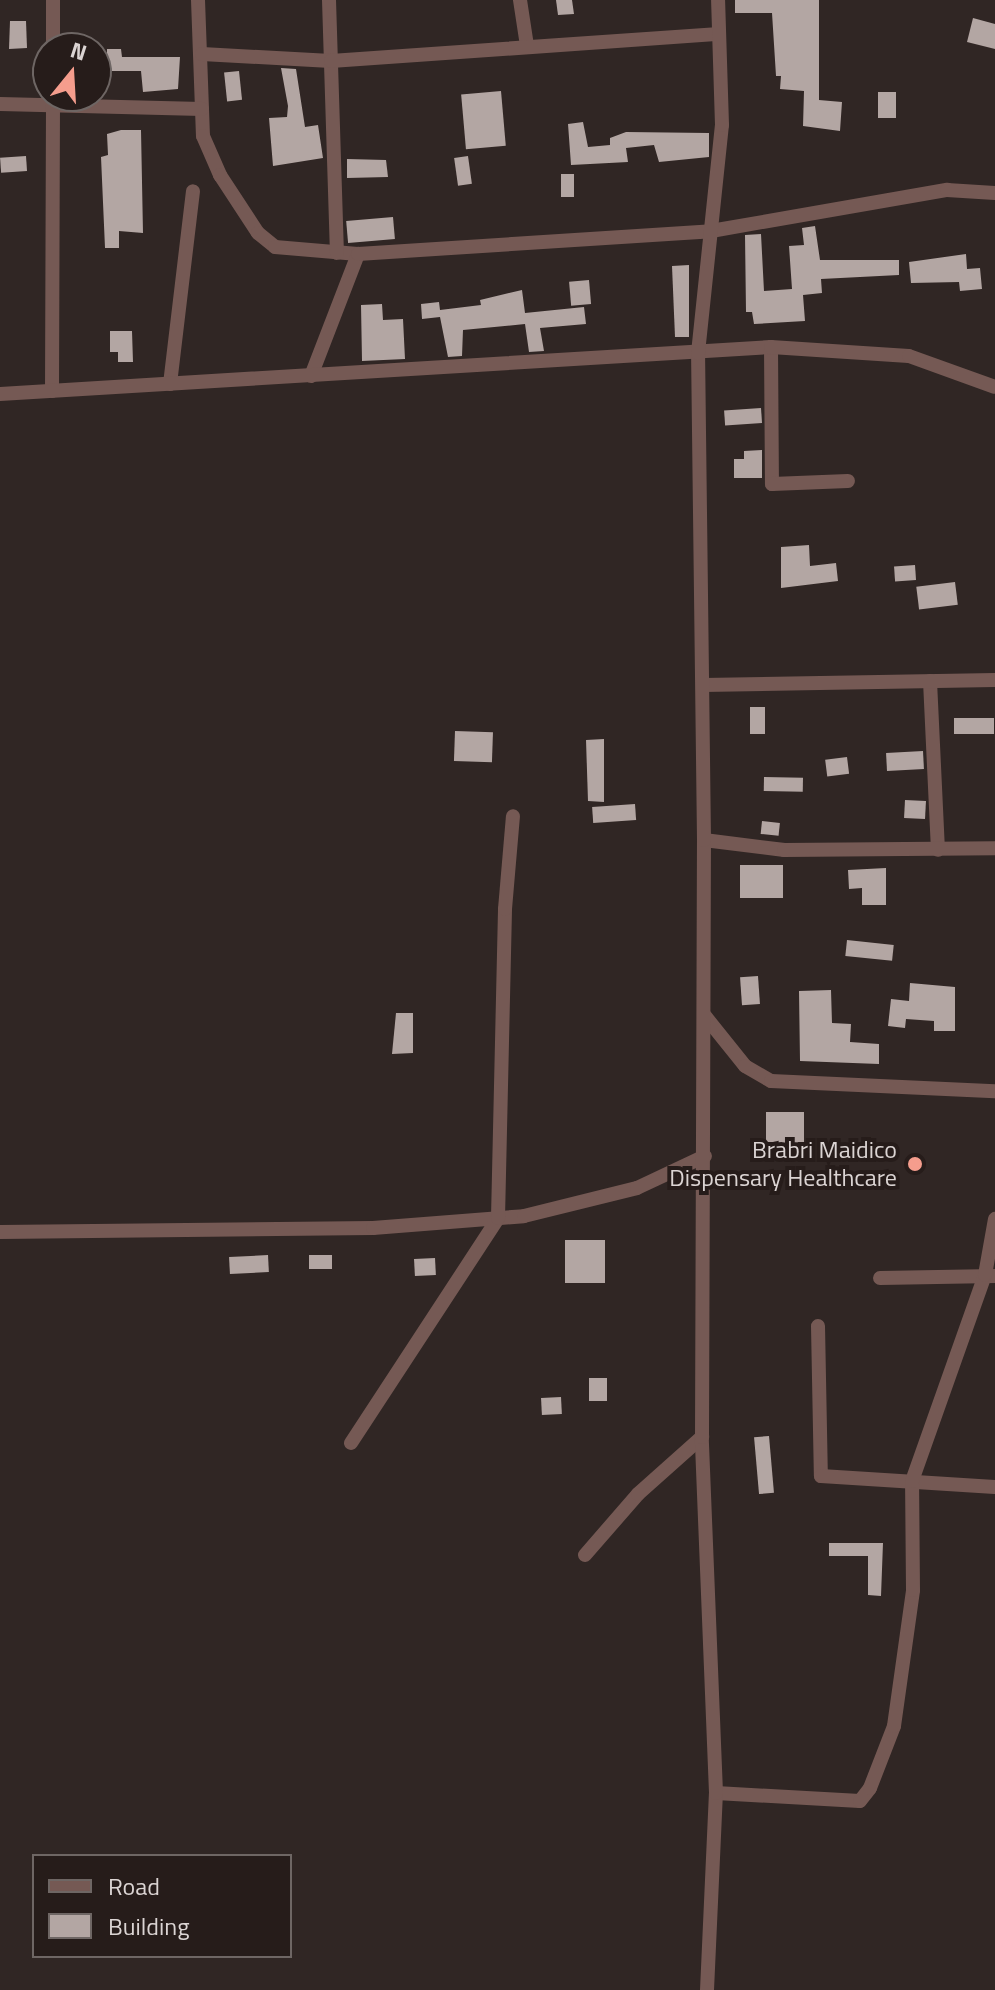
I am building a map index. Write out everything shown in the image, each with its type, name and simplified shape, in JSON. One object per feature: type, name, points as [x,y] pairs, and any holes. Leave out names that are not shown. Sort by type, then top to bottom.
[{"type":"street","points":[[53,0],[53,32]]},
{"type":"street","points":[[198,0],[202,109],[209,157],[258,233],[275,247],[358,254],[711,231],[947,190],[995,193]]},
{"type":"street","points":[[329,0],[337,253]]},
{"type":"street","points":[[520,0],[527,46]]},
{"type":"street","points":[[707,1990],[716,1793],[702,1437],[705,1016],[698,353],[722,125],[718,0]]},
{"type":"street","points":[[202,54],[331,61],[719,34]]},
{"type":"street","points":[[0,104],[32,102]]},
{"type":"street","points":[[112,104],[202,109]]},
{"type":"street","points":[[52,391],[53,112]]},
{"type":"street","points":[[170,384],[193,191]]},
{"type":"street","points":[[311,376],[358,254]]},
{"type":"street","points":[[0,394],[771,347],[909,356],[995,387]]},
{"type":"street","points":[[771,347],[772,484],[848,481]]},
{"type":"street","points":[[703,685],[995,680]]},
{"type":"street","points":[[930,681],[938,850]]},
{"type":"street","points":[[351,1443],[498,1218],[505,909],[513,816]]},
{"type":"street","points":[[704,840],[784,850],[995,848]]},
{"type":"street","points":[[705,1016],[745,1066],[771,1081],[995,1091]]},
{"type":"street","points":[[0,1232],[359,1229],[498,1218],[637,1188],[705,1156]]},
{"type":"street","points":[[716,1793],[860,1801],[870,1788],[894,1726],[913,1590],[912,1481],[990,1276],[995,1219]]},
{"type":"street","points":[[880,1278],[990,1276]]},
{"type":"street","points":[[818,1326],[821,1476],[995,1487]]},
{"type":"street","points":[[585,1555],[638,1494],[702,1437]]},
{"type":"building","points":[[556,0],[572,0],[574,14],[558,15]]},
{"type":"building","points":[[735,0],[819,0],[819,100],[842,102],[840,131],[803,126],[804,91],[780,89],[781,76],[776,76],[772,13],[735,13]]},
{"type":"building","points":[[973,18],[995,24],[995,49],[967,42]]},
{"type":"building","points":[[10,21],[26,21],[27,48],[9,49]]},
{"type":"building","points":[[112,49],[121,49],[122,57],[180,57],[178,89],[143,92],[141,71],[112,71]]},
{"type":"building","points":[[281,68],[296,69],[305,127],[318,125],[323,158],[273,166],[269,118],[287,117],[288,106]]},
{"type":"building","points":[[239,71],[242,100],[227,101],[224,73]]},
{"type":"building","points":[[501,91],[506,146],[466,149],[461,94]]},
{"type":"building","points":[[878,92],[896,92],[896,118],[878,118]]},
{"type":"building","points":[[583,122],[588,147],[610,145],[610,138],[626,132],[709,133],[709,157],[659,162],[654,145],[626,148],[628,162],[571,165],[568,124]]},
{"type":"building","points":[[141,130],[143,233],[119,231],[119,248],[105,248],[101,157],[108,155],[107,134]]},
{"type":"building","points":[[26,156],[27,171],[1,173],[0,158]]},
{"type":"building","points":[[468,156],[472,184],[458,186],[454,158]]},
{"type":"building","points":[[347,159],[386,160],[388,177],[347,178]]},
{"type":"building","points":[[561,174],[574,174],[574,197],[561,197]]},
{"type":"building","points":[[393,217],[395,239],[348,243],[346,221]]},
{"type":"building","points":[[815,226],[820,260],[899,260],[899,275],[821,279],[822,293],[803,295],[805,321],[754,324],[752,312],[746,312],[745,235],[761,234],[764,291],[792,289],[789,246],[804,245],[802,228]]},
{"type":"building","points":[[966,254],[967,269],[980,268],[982,289],[960,291],[959,282],[911,283],[909,262]]},
{"type":"building","points":[[689,265],[689,337],[675,337],[672,266]]},
{"type":"building","points":[[589,280],[591,304],[571,306],[569,282]]},
{"type":"building","points":[[522,290],[525,313],[584,307],[586,324],[540,328],[544,351],[529,352],[525,324],[463,330],[462,356],[448,357],[440,317],[422,319],[421,304],[439,302],[440,310],[481,305],[480,300]]},
{"type":"building","points":[[382,304],[383,320],[403,319],[405,359],[362,361],[361,305]]},
{"type":"building","points":[[110,331],[132,331],[133,362],[118,362],[118,352],[110,352]]},
{"type":"building","points":[[761,408],[762,423],[725,426],[724,411]]},
{"type":"building","points":[[762,450],[762,478],[734,478],[734,459],[744,459],[744,451]]},
{"type":"building","points":[[809,545],[810,566],[836,563],[838,581],[781,588],[781,547]]},
{"type":"building","points":[[915,565],[916,580],[895,581],[894,566]]},
{"type":"building","points":[[955,582],[958,605],[919,610],[916,587]]},
{"type":"building","points":[[750,707],[765,707],[765,734],[750,734]]},
{"type":"building","points":[[954,718],[994,718],[994,734],[954,734]]},
{"type":"building","points":[[455,731],[493,732],[492,762],[454,761]]},
{"type":"building","points":[[604,739],[604,802],[588,801],[586,740]]},
{"type":"building","points":[[923,751],[924,769],[887,771],[886,753]]},
{"type":"building","points":[[847,757],[849,774],[827,777],[825,760]]},
{"type":"building","points":[[764,777],[803,778],[803,792],[764,791]]},
{"type":"building","points":[[905,800],[926,801],[925,819],[904,818]]},
{"type":"building","points":[[635,804],[636,820],[593,823],[592,807]]},
{"type":"building","points":[[762,821],[780,823],[779,836],[761,834]]},
{"type":"building","points":[[740,865],[783,865],[783,898],[740,898]]},
{"type":"building","points":[[886,868],[886,905],[862,905],[862,888],[849,889],[848,870]]},
{"type":"building","points":[[847,940],[894,945],[892,961],[845,956]]},
{"type":"building","points":[[758,976],[760,1004],[742,1005],[740,977]]},
{"type":"building","points":[[910,983],[955,987],[955,1031],[934,1031],[934,1021],[906,1019],[905,1028],[888,1026],[891,999],[909,1001]]},
{"type":"building","points":[[831,990],[832,1023],[851,1024],[850,1042],[879,1044],[879,1064],[800,1061],[799,991]]},
{"type":"building","points":[[396,1013],[413,1013],[413,1053],[392,1054]]},
{"type":"building","points":[[766,1112],[804,1112],[804,1153],[766,1153]]},
{"type":"building","points":[[565,1240],[605,1240],[605,1283],[565,1283]]},
{"type":"building","points":[[268,1255],[269,1272],[230,1274],[229,1257]]},
{"type":"building","points":[[309,1255],[332,1255],[332,1269],[309,1269]]},
{"type":"building","points":[[435,1258],[436,1275],[415,1276],[414,1259]]},
{"type":"building","points":[[589,1378],[607,1378],[607,1401],[589,1401]]},
{"type":"building","points":[[561,1397],[562,1414],[542,1415],[541,1398]]},
{"type":"building","points":[[769,1436],[774,1493],[759,1494],[754,1437]]},
{"type":"building","points":[[829,1543],[883,1543],[881,1596],[868,1595],[868,1556],[829,1556]]},
{"type":"place","name":"Brabri Maidico Dispensary Healthcare","points":[[915,1164]]}]
